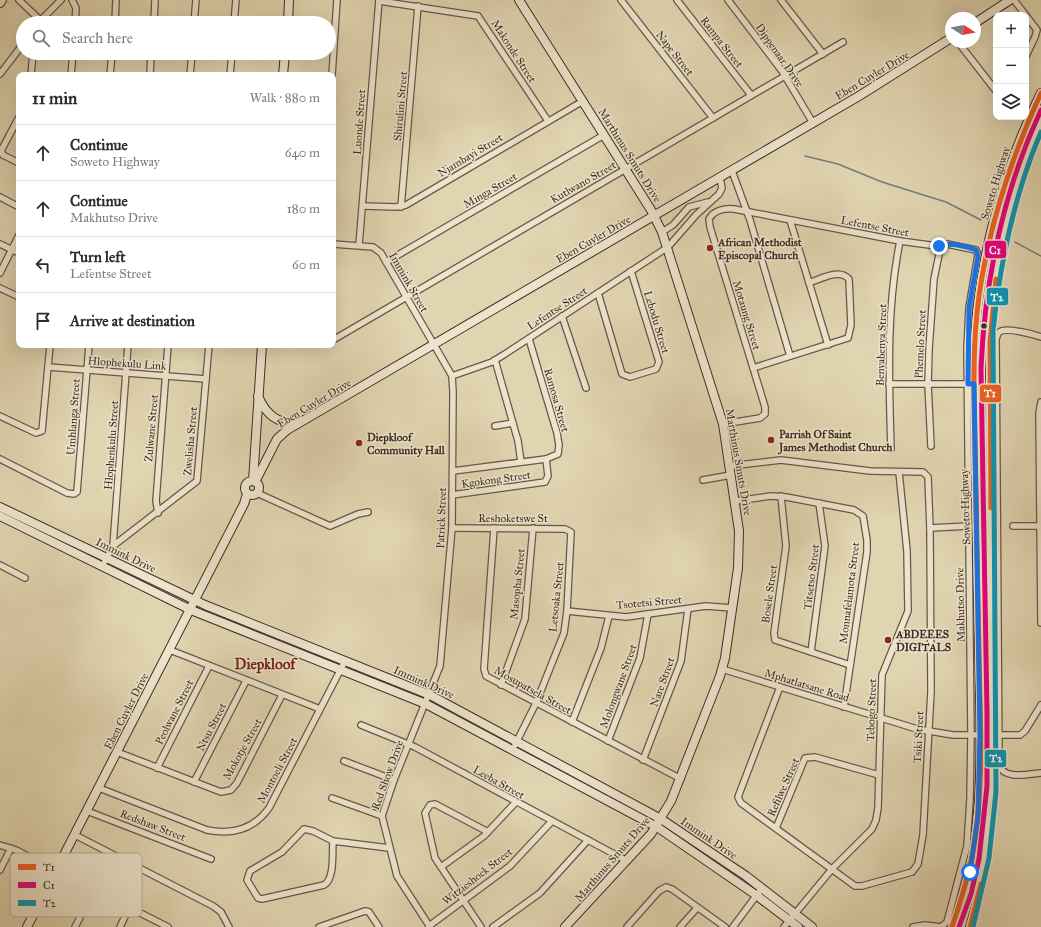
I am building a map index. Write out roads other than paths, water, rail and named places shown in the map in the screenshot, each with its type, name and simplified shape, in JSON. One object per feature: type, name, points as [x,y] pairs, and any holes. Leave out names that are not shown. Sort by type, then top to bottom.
[{"type":"main road","points":[[288,16],[289,0]]},
{"type":"main road","name":"Marthinus Smuts Drive","points":[[519,0],[626,169],[654,216],[668,247],[723,424],[736,501],[740,555],[722,669],[681,779],[659,823],[627,861],[565,927]]},
{"type":"main road","points":[[981,19],[1010,0]]},
{"type":"main road","name":"Eben Cuyler Drive","points":[[65,853],[244,504],[254,488],[279,436],[887,80],[945,42]]},
{"type":"main road","points":[[283,72],[284,60]]},
{"type":"main road","name":"Soweto Highway","points":[[952,927],[965,890],[976,837],[979,805],[980,735],[971,384],[977,309],[992,226],[1005,181],[1019,142],[1041,93]]},
{"type":"main road","name":"Soweto Highway","points":[[970,927],[980,888],[989,840],[996,735],[990,378],[992,309],[1002,245],[1012,204],[1041,124]]},
{"type":"main road","points":[[254,488],[253,468],[257,396],[262,348]]},
{"type":"main road","points":[[257,396],[264,409],[274,419],[285,423],[298,424]]},
{"type":"main road","name":"Immink Drive","points":[[0,508],[195,600],[430,695],[517,740],[659,823],[762,888],[812,927]]},
{"type":"main road","name":"Immink Drive","points":[[0,516],[191,610],[426,704],[659,823],[798,927]]},
{"type":"main road","name":"Eben Cuyler Drive","points":[[27,927],[32,917]]},
{"type":"street","points":[[19,0],[34,16]]},
{"type":"street","points":[[45,16],[61,0]]},
{"type":"street","points":[[72,0],[76,8],[75,16]]},
{"type":"street","points":[[115,16],[116,0]]},
{"type":"street","points":[[155,16],[156,0]]},
{"type":"street","points":[[195,16],[196,0]]},
{"type":"street","points":[[235,16],[236,0]]},
{"type":"street","points":[[336,16],[337,0]]},
{"type":"street","name":"Makonde Street","points":[[379,0],[478,16],[548,121]]},
{"type":"street","name":"Luonde Street","points":[[360,245],[379,0]]},
{"type":"street","name":"Nape Street","points":[[621,0],[712,118]]},
{"type":"street","name":"Rampa Street","points":[[677,0],[751,95]]},
{"type":"street","name":"Dippenaar Drive","points":[[728,0],[785,76],[813,123]]},
{"type":"street","points":[[781,0],[823,54]]},
{"type":"street","points":[[1014,0],[1037,30],[1036,38],[1029,51]]},
{"type":"street","name":"Shirulini Street","points":[[401,207],[418,6]]},
{"type":"street","name":"Kutlwano Street","points":[[336,338],[843,42]]},
{"type":"street","points":[[963,48],[993,87]]},
{"type":"street","points":[[0,74],[16,53]]},
{"type":"street","points":[[32,72],[33,60]]},
{"type":"street","points":[[71,72],[72,60]]},
{"type":"street","points":[[110,72],[111,60]]},
{"type":"street","points":[[150,72],[151,60]]},
{"type":"street","points":[[190,72],[191,60]]},
{"type":"street","points":[[230,72],[231,60]]},
{"type":"street","points":[[332,72],[333,60]]},
{"type":"street","name":"Njambayi Street","points":[[401,207],[583,101]]},
{"type":"street","points":[[16,123],[1,151],[5,156],[16,162]]},
{"type":"street","name":"Minga Street","points":[[386,262],[604,134]]},
{"type":"street","points":[[732,171],[747,211],[790,356]]},
{"type":"street","name":"Lefentse Street","points":[[452,376],[495,360],[668,247],[708,202],[719,194],[722,188],[720,178]]},
{"type":"street","points":[[0,197],[16,205]]},
{"type":"street","points":[[662,232],[673,225],[689,207],[708,202]]},
{"type":"street","points":[[363,206],[401,207]]},
{"type":"street","name":"Motaung Street","points":[[723,424],[760,418],[765,414],[765,405],[709,223],[711,216],[722,210],[730,208],[747,211]]},
{"type":"street","name":"Lefentse Street","points":[[747,211],[900,241],[927,245],[947,244],[976,250]]},
{"type":"street","points":[[790,220],[828,345]]},
{"type":"street","points":[[0,273],[16,241]]},
{"type":"street","name":"Benyabenya Street","points":[[891,449],[888,359],[894,272],[900,241]]},
{"type":"street","points":[[0,244],[16,252]]},
{"type":"street","name":"Immink Street","points":[[336,244],[360,245],[376,249],[386,262],[434,344]]},
{"type":"street","name":"Phemelo Street","points":[[930,446],[928,384],[934,278],[941,245]]},
{"type":"street","name":"Makhutso Drive","points":[[913,927],[925,924],[941,927],[947,922],[968,838],[971,735],[969,526],[971,384],[969,308],[977,258],[976,250]]},
{"type":"street","name":"Lebodu Street","points":[[598,293],[624,376],[630,377],[653,371],[659,364],[631,271]]},
{"type":"street","points":[[753,368],[844,340],[850,334],[850,281],[845,276],[838,274],[809,283]]},
{"type":"street","points":[[0,288],[16,296]]},
{"type":"street","points":[[562,316],[586,388]]},
{"type":"street","points":[[1041,337],[1028,333],[1000,331],[996,339],[996,735],[999,765],[1004,773],[1009,774],[1041,773]]},
{"type":"street","name":"Ramosa Street","points":[[529,338],[553,418],[559,445],[558,454],[546,459]]},
{"type":"street","name":"Patrick Street","points":[[430,695],[440,666],[452,528],[452,376],[434,344]]},
{"type":"street","points":[[0,416],[36,433],[41,432],[43,427],[50,348]]},
{"type":"street","name":"Umhlanga Street","points":[[0,459],[70,494],[74,494],[78,491],[89,348]]},
{"type":"street","name":"Hlophenkulu Street","points":[[113,546],[128,348]]},
{"type":"street","name":"Zulwane Street","points":[[158,513],[156,501],[168,348]]},
{"type":"street","name":"Zwelisha Street","points":[[102,567],[113,546],[158,513],[197,481],[209,348]]},
{"type":"street","points":[[495,360],[513,423],[521,462]]},
{"type":"street","name":"Hlophekulu Link","points":[[48,367],[206,379]]},
{"type":"street","points":[[889,384],[971,384]]},
{"type":"street","points":[[1041,402],[1039,413],[1041,622]]},
{"type":"street","points":[[495,426],[513,423]]},
{"type":"street","name":"Kgokong Street","points":[[452,471],[546,459],[548,476],[545,482],[452,495]]},
{"type":"street","name":"Tsiki Street","points":[[703,480],[731,470],[781,460],[865,471],[923,472],[928,477],[930,528],[931,692],[927,732],[923,829],[918,864],[915,870],[910,874],[858,887],[741,803],[738,797],[780,687]]},
{"type":"street","name":"Tebogo Street","points":[[784,927],[832,868],[874,826],[878,808],[882,675],[908,611],[907,551],[899,472]]},
{"type":"street","points":[[254,488],[266,496],[321,524],[330,526],[358,514],[368,512]]},
{"type":"street","name":"Monnafelamota Street","points":[[736,501],[781,496],[859,512],[864,522],[867,552],[844,707]]},
{"type":"street","name":"Bosele Street","points":[[781,496],[786,546],[774,637],[780,643],[850,665]]},
{"type":"street","name":"Titsetso Street","points":[[811,652],[826,546],[819,503]]},
{"type":"street","points":[[930,528],[969,526]]},
{"type":"street","points":[[1013,526],[1041,526]]},
{"type":"street","name":"Reshoketswe St","points":[[452,528],[567,529],[571,532]]},
{"type":"street","name":"Mosupatsela Street","points":[[494,528],[484,669],[486,676],[536,704],[681,779]]},
{"type":"street","name":"Masopha Street","points":[[501,685],[525,619],[533,528]]},
{"type":"street","name":"Letsoaka Street","points":[[513,749],[536,704],[562,638],[567,611],[571,532]]},
{"type":"street","points":[[0,565],[25,578]]},
{"type":"street","name":"Tsotetsi Street","points":[[567,611],[626,617],[706,606],[732,608]]},
{"type":"street","name":"Nare Street","points":[[643,760],[681,661],[688,609]]},
{"type":"street","name":"Molongwane Street","points":[[608,741],[640,658],[648,614]]},
{"type":"street","points":[[572,722],[601,648],[609,616]]},
{"type":"street","points":[[170,650],[320,709]]},
{"type":"street","name":"Montoeli Street","points":[[99,788],[207,830],[226,833],[239,830],[258,820],[269,808],[345,661]]},
{"type":"street","name":"Peolwane Street","points":[[157,768],[209,666]]},
{"type":"street","name":"Mphatlatsane Road","points":[[722,669],[927,732],[971,735],[1022,734],[1041,705]]},
{"type":"street","name":"Ntsu Street","points":[[194,782],[246,681]]},
{"type":"street","name":"Mokotje Street","points":[[117,752],[221,792],[227,791],[233,788],[282,695]]},
{"type":"street","name":"Red Show Drive","points":[[430,695],[394,780],[382,816],[397,876],[430,926]]},
{"type":"street","name":"Leeba Street","points":[[361,725],[409,744],[627,861]]},
{"type":"street","name":"Refilwe Street","points":[[776,828],[805,758],[815,757],[879,775]]},
{"type":"street","points":[[344,761],[394,780]]},
{"type":"street","points":[[332,798],[382,816]]},
{"type":"street","points":[[441,867],[488,832],[516,802]]},
{"type":"street","points":[[481,927],[433,855],[425,817],[430,805],[435,804],[488,832]]},
{"type":"street","name":"Redshaw Street","points":[[87,811],[211,858]]},
{"type":"street","name":"Witzieshoek Street","points":[[430,926],[510,866],[552,821]]},
{"type":"street","points":[[333,841],[330,877],[327,883],[324,885],[262,899],[256,896],[247,880],[250,871],[282,852],[304,829],[313,831],[333,841],[389,848]]},
{"type":"street","points":[[75,835],[110,853]]},
{"type":"street","points":[[493,927],[540,893],[588,840]]},
{"type":"street","points":[[0,845],[21,853]]},
{"type":"street","points":[[0,870],[11,848]]},
{"type":"street","points":[[142,869],[213,906],[221,912],[229,927]]},
{"type":"street","points":[[627,927],[659,891],[666,888],[672,889],[725,927]]},
{"type":"street","points":[[734,927],[762,888]]},
{"type":"street","points":[[680,927],[697,908]]},
{"type":"street","points":[[319,927],[365,911],[369,912],[379,927]]},
{"type":"street","points":[[142,915],[166,927]]},
{"type":"street","points":[[75,927],[80,917]]},
{"type":"street","points":[[120,927],[125,917]]},
{"type":"waterway","points":[[805,156],[838,164],[882,182],[946,202],[981,220]]},
{"type":"waterway","points":[[1015,242],[1041,256]]},
{"type":"place","name":"African Methodist Episcopal Church","points":[[710,248]]},
{"type":"place","name":"Parrish Of Saint James Methodist Church","points":[[771,440]]},
{"type":"place","name":"Diepkloof Community Hall","points":[[359,443]]},
{"type":"place","name":"ABDEEES DIGITALS","points":[[888,640]]},
{"type":"district","name":"Diepkloof","points":[[265,664]]}]
